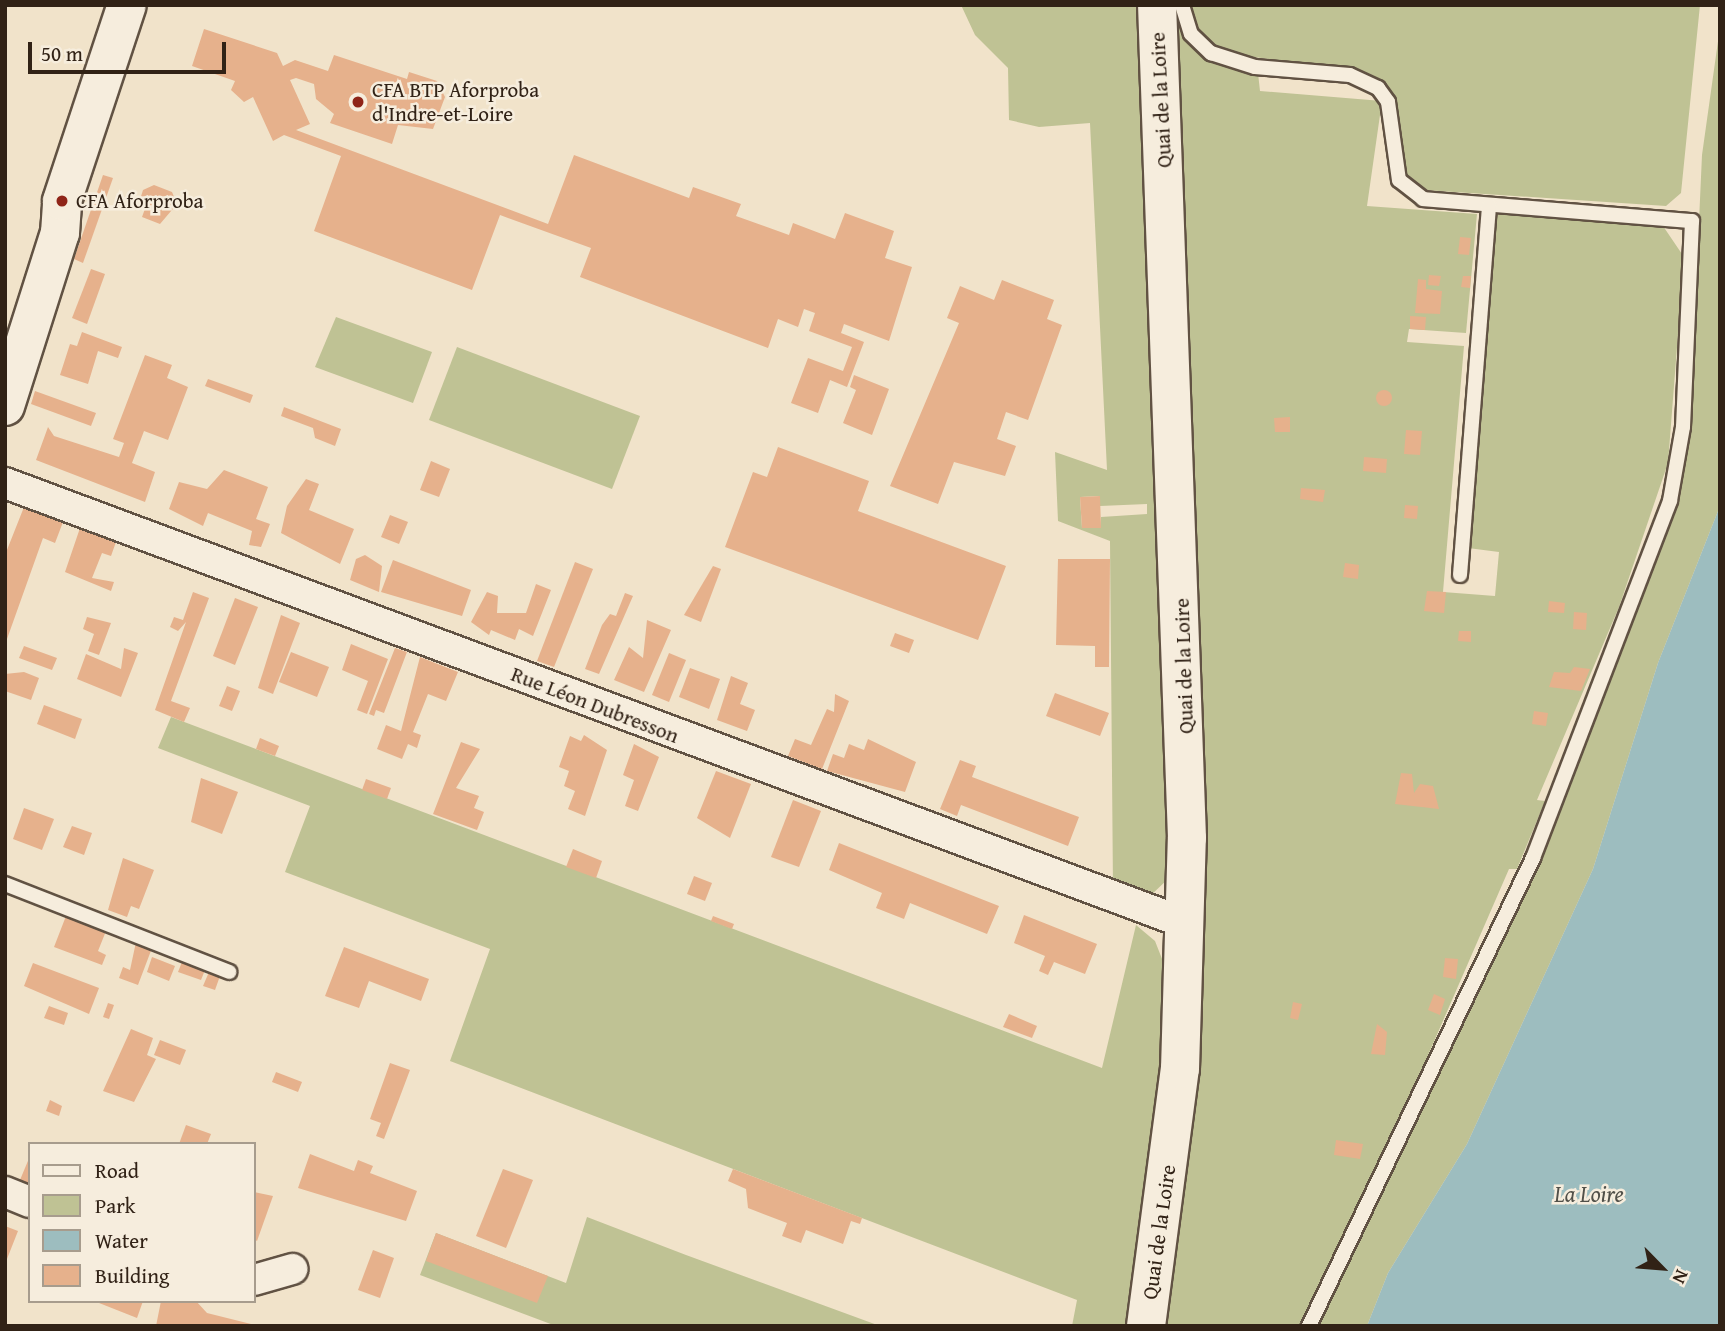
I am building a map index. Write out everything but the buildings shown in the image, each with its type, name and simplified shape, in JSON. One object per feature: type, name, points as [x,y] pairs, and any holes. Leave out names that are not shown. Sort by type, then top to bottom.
[{"type":"main road","points":[[5,406],[60,233],[62,201],[127,5]]},
{"type":"main road","name":"Quai de la Loire","points":[[1146,1326],[1180,1069],[1187,734],[1157,5]]},
{"type":"main road","points":[[5,340],[42,228],[62,201]]},
{"type":"street","name":"Rue Léon Dubresson","points":[[5,483],[1185,923]]},
{"type":"street","points":[[5,1192],[28,1201]]},
{"type":"street","points":[[256,1279],[292,1269]]},
{"type":"lane","points":[[1182,5],[1191,34],[1211,53],[1255,67],[1350,75],[1378,88],[1388,102],[1394,168],[1405,188],[1435,201],[1692,221],[1677,473],[1533,858],[1309,1326]]},
{"type":"lane","points":[[1460,575],[1489,205]]},
{"type":"lane","points":[[5,884],[229,972]]},
{"type":"green space","points":[[961,5],[1137,5],[1150,211],[1169,878],[1149,897],[1113,889],[1110,541],[1058,521],[1055,452],[1107,470],[1090,123],[1039,127],[1009,120],[1008,68],[975,35]],"holes":[[[1099,496],[1100,506],[1147,504],[1147,514],[1101,517],[1100,528],[1082,528],[1080,497]]]},
{"type":"green space","points":[[1170,5],[1178,5],[1192,45],[1220,64],[1258,73],[1260,91],[1382,101],[1367,206],[1477,214],[1466,333],[1409,329],[1407,342],[1464,346],[1443,592],[1495,596],[1499,552],[1468,548],[1494,212],[1663,226],[1684,257],[1668,463],[1619,607],[1537,800],[1545,801],[1517,869],[1509,869],[1379,1168],[1300,1326],[1161,1326],[1184,1178],[1204,780]]},
{"type":"green space","points":[[1189,5],[1700,5],[1681,193],[1666,206],[1424,190],[1405,176],[1375,80],[1356,71],[1225,53],[1198,31]]},
{"type":"green space","points":[[1720,27],[1720,506],[1658,663],[1593,869],[1467,1144],[1388,1273],[1367,1326],[1315,1326],[1546,846],[1670,522],[1689,442],[1702,155]]},
{"type":"green space","points":[[336,317],[432,352],[413,403],[315,367]]},
{"type":"green space","points":[[457,347],[640,416],[612,489],[429,420]]},
{"type":"green space","points":[[171,717],[1102,1068],[1136,925],[1155,941],[1166,969],[1163,1057],[1125,1326],[1072,1326],[1077,1300],[450,1061],[490,949],[285,872],[310,806],[158,748]]},
{"type":"green space","points":[[587,1217],[880,1326],[556,1326],[420,1275],[436,1233],[566,1283]]},
{"type":"water","name":"La Loire","points":[[1720,506],[1720,1326],[1367,1326],[1388,1273],[1467,1144],[1593,869],[1658,663]]},
{"type":"place","name":"CFA BTP Aforproba d'Indre-et-Loire","points":[[358,102]]},
{"type":"place","name":"CFA Aforproba","points":[[62,201]]}]
